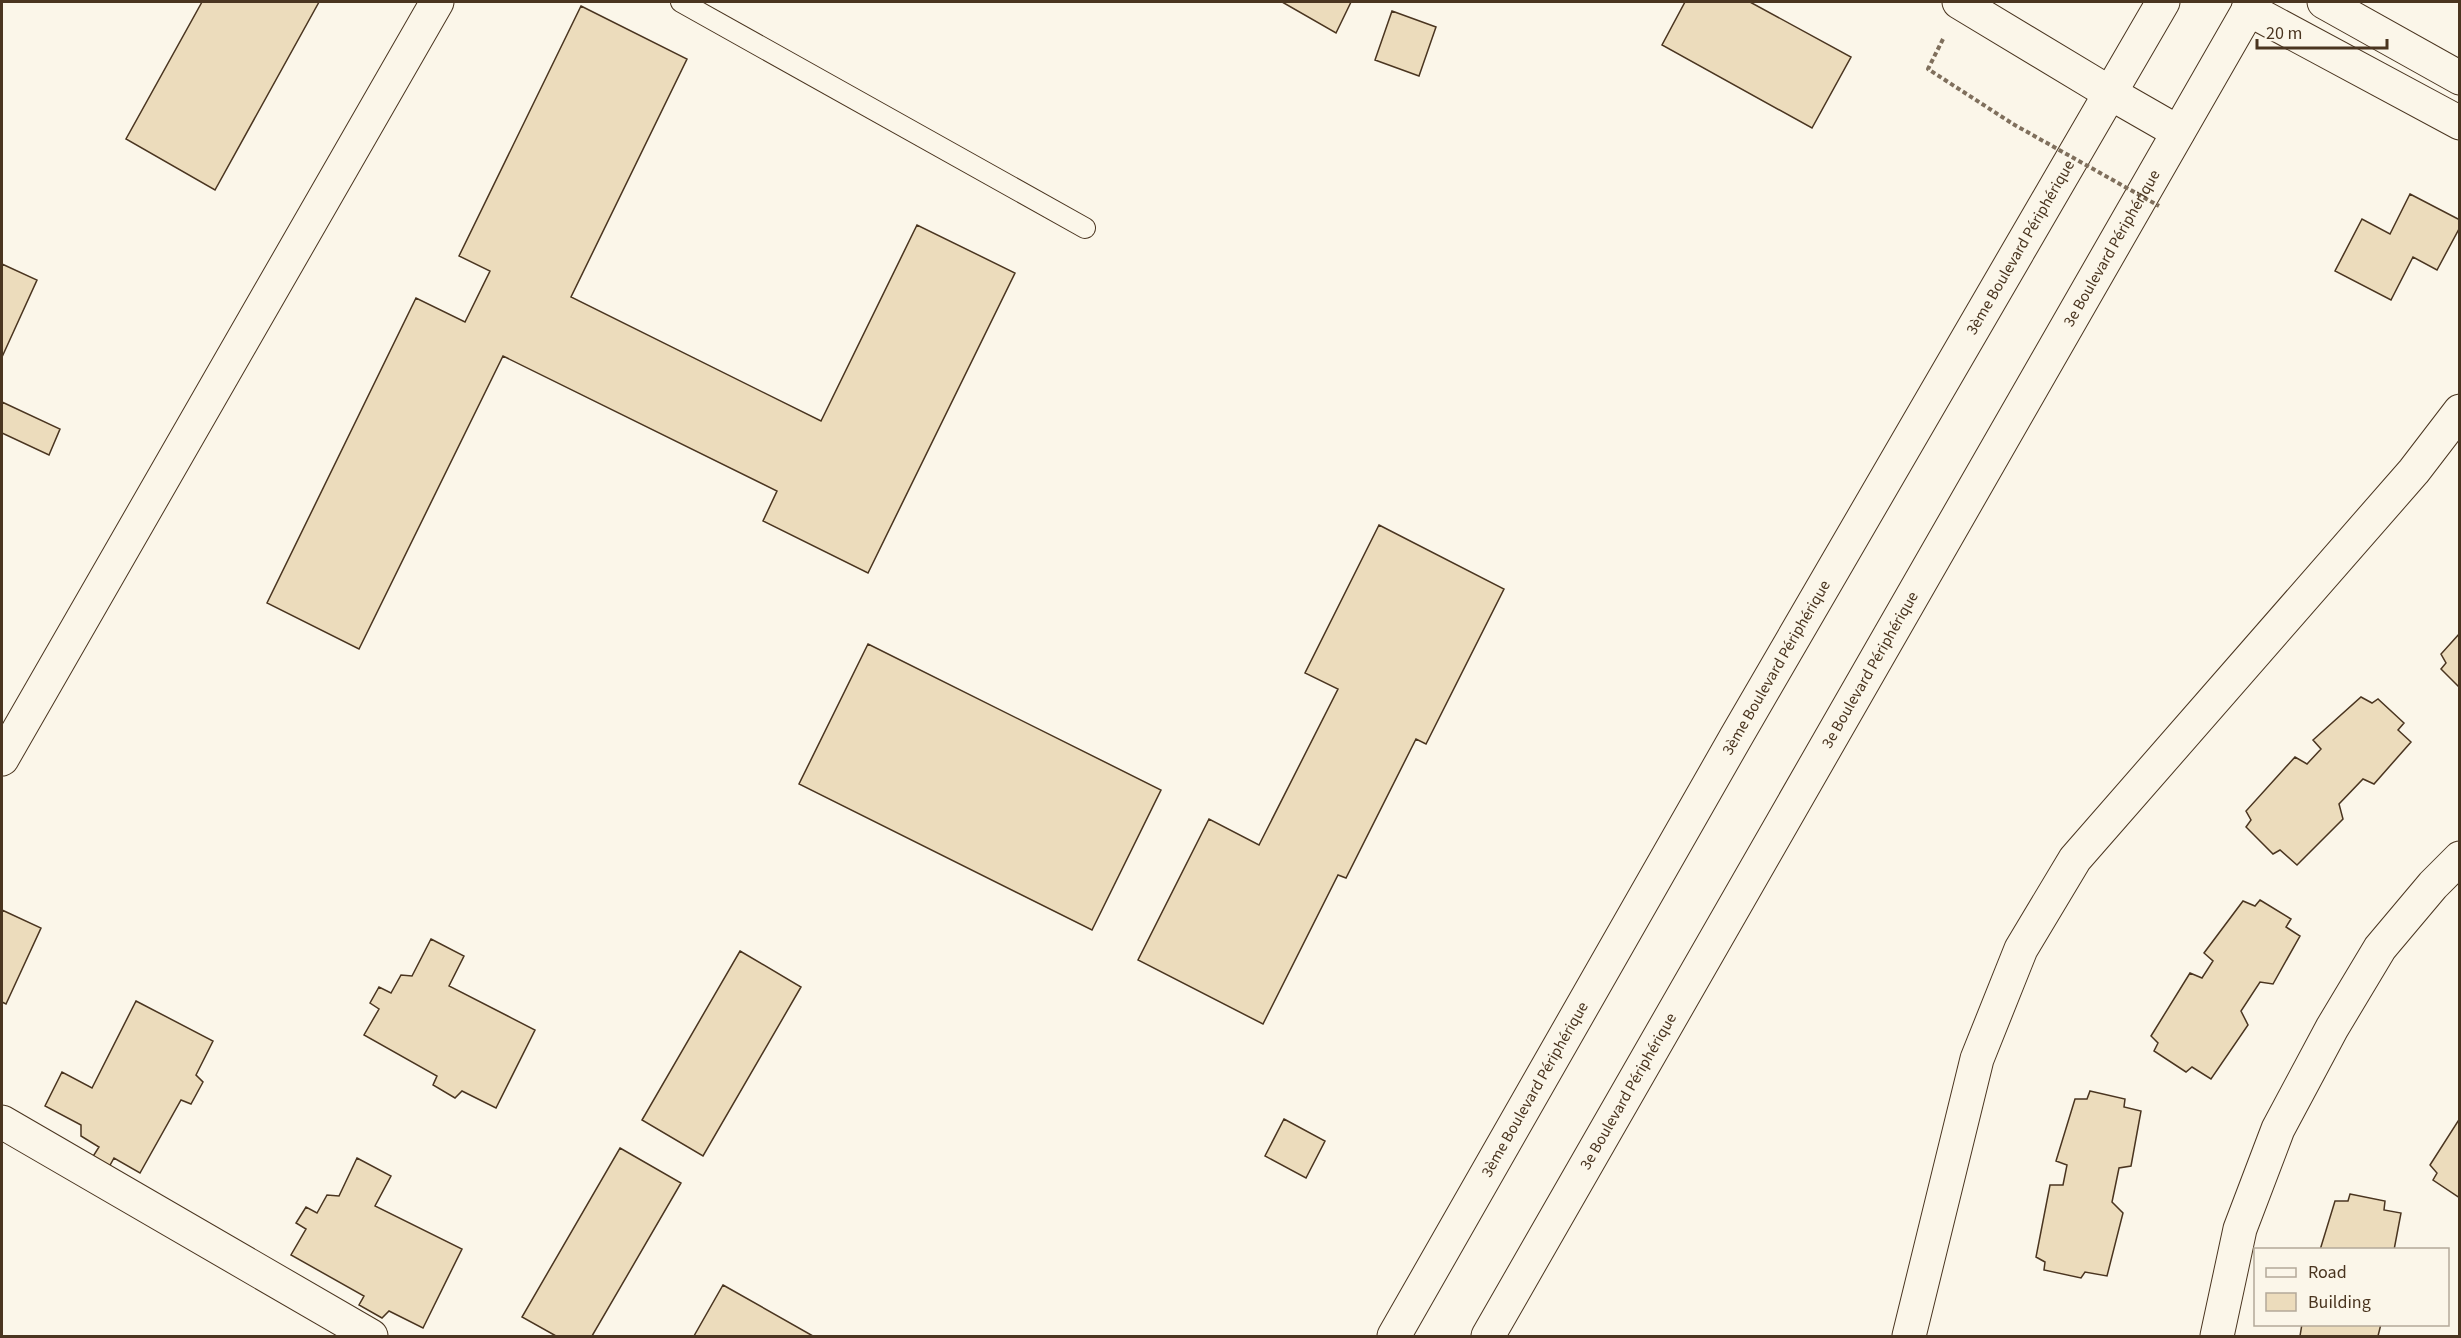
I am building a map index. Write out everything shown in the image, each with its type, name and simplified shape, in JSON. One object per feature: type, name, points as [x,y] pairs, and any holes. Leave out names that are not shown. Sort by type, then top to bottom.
[{"type":"main road","points":[[2,759],[437,2]]},
{"type":"main road","points":[[1959,2],[2178,132]]},
{"type":"main road","name":"3ème Boulevard Périphérique","points":[[1394,1336],[1736,737],[2163,2]]},
{"type":"main road","points":[[2324,2],[2460,78]]},
{"type":"main road","points":[[2251,5],[2460,123]]},
{"type":"main road","name":"3e Boulevard Périphérique","points":[[1488,1336],[2251,5]]},
{"type":"main road","points":[[1910,1336],[1977,1059],[2021,949],[2075,859],[2415,471],[2460,411]]},
{"type":"main road","points":[[2217,1336],[2240,1229],[2278,1129],[2332,1028],[2380,948],[2433,885],[2460,858]]},
{"type":"main road","points":[[2,1122],[371,1336]]},
{"type":"lane","points":[[681,2],[1085,228]]},
{"type":"path","points":[[1928,69],[2013,124],[2159,206]]},
{"type":"building","points":[[202,2],[319,2],[215,190],[126,139]]},
{"type":"building","points":[[1282,2],[1351,2],[1336,33]]},
{"type":"building","points":[[1685,2],[1750,2],[1851,57],[1812,128],[1662,45]]},
{"type":"building","points":[[581,6],[687,59],[571,297],[821,421],[917,225],[1015,273],[868,573],[763,521],[777,491],[503,356],[359,649],[267,603],[416,298],[465,322],[490,271],[459,256]]},
{"type":"building","points":[[1392,11],[1436,27],[1419,76],[1375,60]]},
{"type":"building","points":[[2410,194],[2460,220],[2460,227],[2437,270],[2413,257],[2391,300],[2335,271],[2362,219],[2390,234]]},
{"type":"building","points":[[2,264],[37,280],[2,357]]},
{"type":"building","points":[[2,402],[60,429],[49,455],[2,433]]},
{"type":"building","points":[[1379,525],[1504,589],[1426,744],[1416,739],[1346,878],[1338,875],[1263,1024],[1138,960],[1209,819],[1259,845],[1338,689],[1305,673]]},
{"type":"building","points":[[2460,633],[2460,688],[2441,669],[2446,663],[2441,654]]},
{"type":"building","points":[[868,644],[1161,790],[1092,930],[799,784]]},
{"type":"building","points":[[2361,697],[2372,703],[2378,699],[2404,723],[2398,730],[2411,742],[2374,784],[2363,779],[2339,804],[2343,819],[2297,865],[2280,850],[2273,854],[2246,827],[2251,820],[2246,811],[2295,757],[2307,764],[2321,749],[2313,740]]},
{"type":"building","points":[[2260,900],[2291,919],[2286,927],[2300,936],[2273,984],[2260,982],[2241,1011],[2248,1025],[2211,1079],[2192,1067],[2186,1072],[2154,1051],[2158,1043],[2151,1036],[2190,973],[2202,978],[2213,961],[2204,953],[2243,901],[2255,906]]},
{"type":"building","points":[[2,910],[41,928],[6,1004],[2,1002]]},
{"type":"building","points":[[431,939],[464,956],[449,986],[535,1030],[496,1108],[462,1091],[455,1098],[433,1085],[437,1076],[364,1035],[379,1009],[370,1003],[379,987],[391,993],[401,975],[412,976]]},
{"type":"building","points":[[740,951],[801,987],[703,1156],[642,1120]]},
{"type":"building","points":[[136,1001],[213,1041],[196,1075],[203,1082],[191,1104],[181,1100],[140,1173],[114,1158],[109,1167],[92,1158],[99,1147],[81,1136],[81,1125],[45,1106],[62,1072],[92,1088]]},
{"type":"building","points":[[2090,1091],[2125,1099],[2124,1107],[2141,1111],[2131,1166],[2119,1168],[2112,1202],[2123,1213],[2107,1276],[2085,1272],[2081,1278],[2044,1270],[2045,1262],[2036,1257],[2050,1185],[2063,1185],[2067,1165],[2056,1161],[2075,1099],[2087,1099]]},
{"type":"building","points":[[2460,1118],[2460,1198],[2433,1180],[2437,1173],[2430,1165]]},
{"type":"building","points":[[1284,1119],[1325,1141],[1306,1178],[1265,1156]]},
{"type":"building","points":[[620,1148],[681,1183],[592,1336],[556,1336],[522,1317]]},
{"type":"building","points":[[357,1158],[391,1176],[375,1206],[462,1249],[423,1328],[389,1311],[382,1318],[359,1305],[364,1296],[291,1255],[306,1229],[296,1223],[306,1207],[317,1213],[327,1195],[339,1196]]},
{"type":"building","points":[[2350,1194],[2385,1201],[2384,1210],[2401,1213],[2394,1248],[2321,1248],[2335,1201],[2348,1201]]},
{"type":"building","points":[[723,1285],[813,1336],[694,1336]]},
{"type":"building","points":[[2302,1326],[2380,1326],[2378,1336],[2300,1336]]}]
